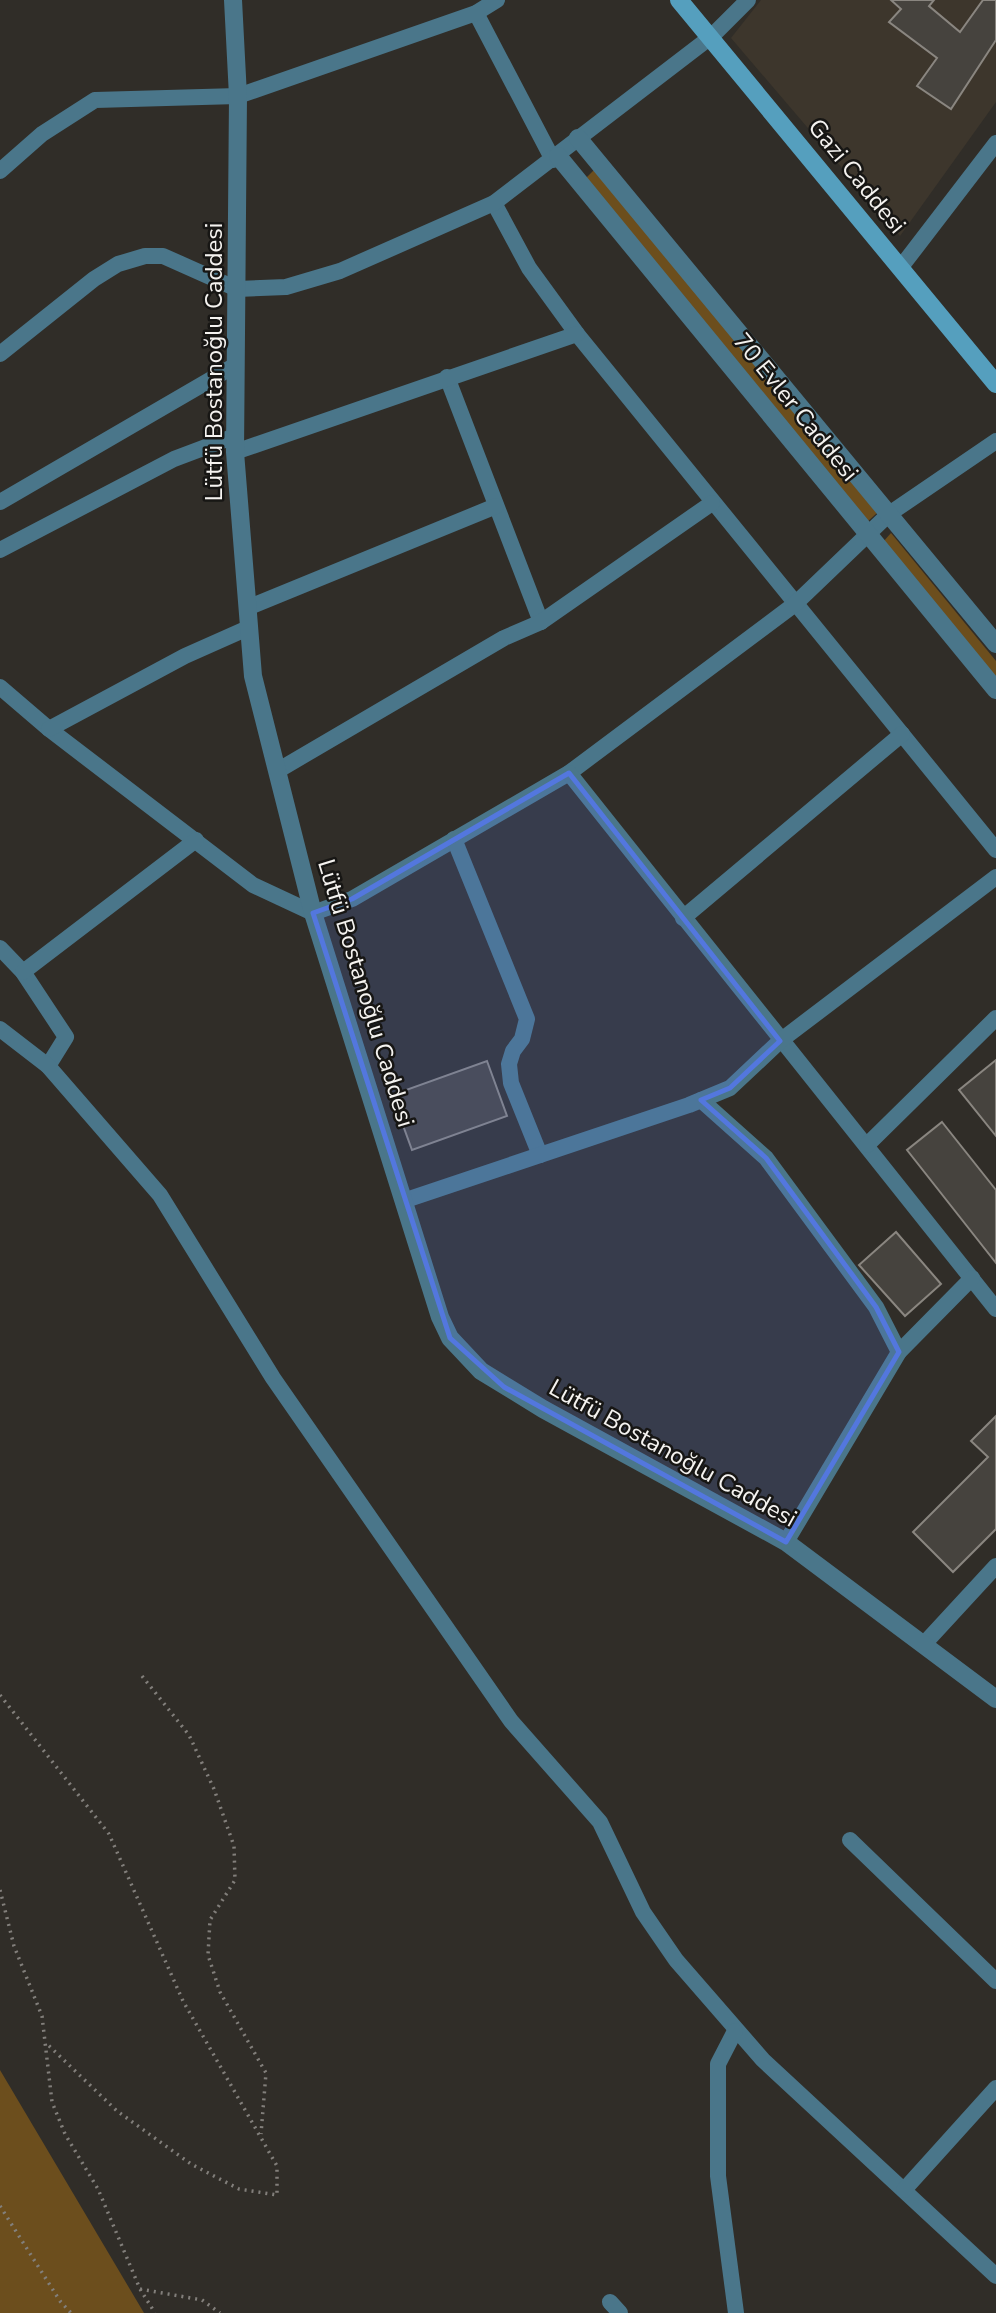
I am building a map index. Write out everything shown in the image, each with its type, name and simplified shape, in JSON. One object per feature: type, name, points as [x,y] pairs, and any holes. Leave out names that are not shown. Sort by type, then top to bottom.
[{"type":"main road","name":"Gazi Caddesi","points":[[679,0],[712,36],[996,384]]},
{"type":"street","name":"Lütfü Bostanoğlu Caddesi","points":[[233,0],[238,96],[235,444],[248,628],[261,714],[313,913],[440,1317],[450,1339],[465,1357],[524,1398],[786,1542],[996,1699]]},
{"type":"street","points":[[0,171],[42,134],[95,100],[238,96],[476,13],[497,0]]},
{"type":"street","points":[[0,354],[94,279],[118,264],[145,256],[163,256],[237,289],[286,287],[340,271],[494,203],[712,36],[748,0]]},
{"type":"street","points":[[476,13],[555,158]]},
{"type":"street","name":"70 Evler Caddesi","points":[[578,138],[996,644]]},
{"type":"street","points":[[901,267],[996,143]]},
{"type":"street","name":"70 Evler Caddesi","points":[[555,158],[996,690]]},
{"type":"street","points":[[494,203],[529,268],[577,334],[996,850]]},
{"type":"street","points":[[0,550],[174,459],[235,444],[577,334]]},
{"type":"street","points":[[0,502],[234,366]]},
{"type":"street","points":[[447,377],[541,622]]},
{"type":"street","points":[[0,687],[49,729],[253,885],[313,913],[352,899],[569,773],[795,604],[889,514],[996,441]]},
{"type":"street","points":[[277,771],[504,638],[541,622],[712,503]]},
{"type":"street","points":[[247,608],[496,506]]},
{"type":"street","points":[[49,729],[185,656],[248,628]]},
{"type":"street","points":[[683,918],[902,734]]},
{"type":"street","points":[[569,773],[996,1309]]},
{"type":"street","points":[[454,839],[527,1019],[522,1039],[509,1064],[511,1083],[540,1155]]},
{"type":"street","points":[[23,972],[196,840]]},
{"type":"street","points":[[403,1201],[730,1088],[780,1041],[996,877]]},
{"type":"street","points":[[0,948],[23,972],[66,1037],[48,1066]]},
{"type":"street","points":[[866,1145],[995,1021]]},
{"type":"street","points":[[0,1030],[48,1066],[160,1195],[273,1378],[511,1721],[600,1822],[643,1912],[676,1960],[735,2031],[996,2276]]},
{"type":"street","points":[[701,1100],[766,1158],[876,1307],[899,1352]]},
{"type":"street","points":[[786,1542],[899,1352],[972,1278]]},
{"type":"street","points":[[924,1644],[996,1566]]},
{"type":"street","points":[[850,1840],[996,1981]]},
{"type":"street","points":[[735,2031],[718,2064],[718,2176],[736,2313]]},
{"type":"street","points":[[904,2190],[996,2088]]},
{"type":"path","points":[[142,1676],[189,1735],[214,1789],[234,1846],[235,1880],[209,1920],[208,1955],[220,1992],[266,2073],[261,2136]]},
{"type":"path","points":[[0,1695],[109,1834],[183,2001],[277,2166],[277,2195],[239,2189],[191,2164],[117,2111],[46,2043]]},
{"type":"path","points":[[0,1890],[14,1946],[43,2016],[52,2102],[65,2134],[98,2189],[140,2290],[155,2313]]},
{"type":"path","points":[[0,2206],[60,2301],[71,2313]]},
{"type":"path","points":[[140,2290],[202,2300],[220,2313]]},
{"type":"highlighted area","points":[[569,773],[780,1041],[730,1088],[701,1100],[766,1158],[876,1307],[899,1352],[786,1542],[504,1387],[450,1338],[313,913],[352,899]]},
{"type":"shaded area","points":[[761,0],[996,0],[996,102],[900,236],[731,38]]},
{"type":"shaded area","points":[[595,169],[877,513],[867,522],[585,179]]},
{"type":"shaded area","points":[[891,533],[996,661],[996,680],[883,542]]},
{"type":"shaded area","points":[[0,2070],[144,2313],[0,2313]]},
{"type":"building","points":[[891,0],[934,0],[929,6],[960,32],[983,0],[996,0],[996,40],[951,109],[917,86],[937,58],[889,22],[901,9]]},
{"type":"building","points":[[996,1060],[996,1136],[959,1090]]},
{"type":"building","points":[[487,1061],[507,1116],[412,1150],[392,1095]]},
{"type":"building","points":[[942,1122],[996,1190],[996,1263],[907,1150]]},
{"type":"building","points":[[896,1232],[941,1284],[905,1316],[859,1265]]},
{"type":"building","points":[[996,1416],[996,1529],[953,1572],[913,1532],[988,1457],[971,1441]]}]
